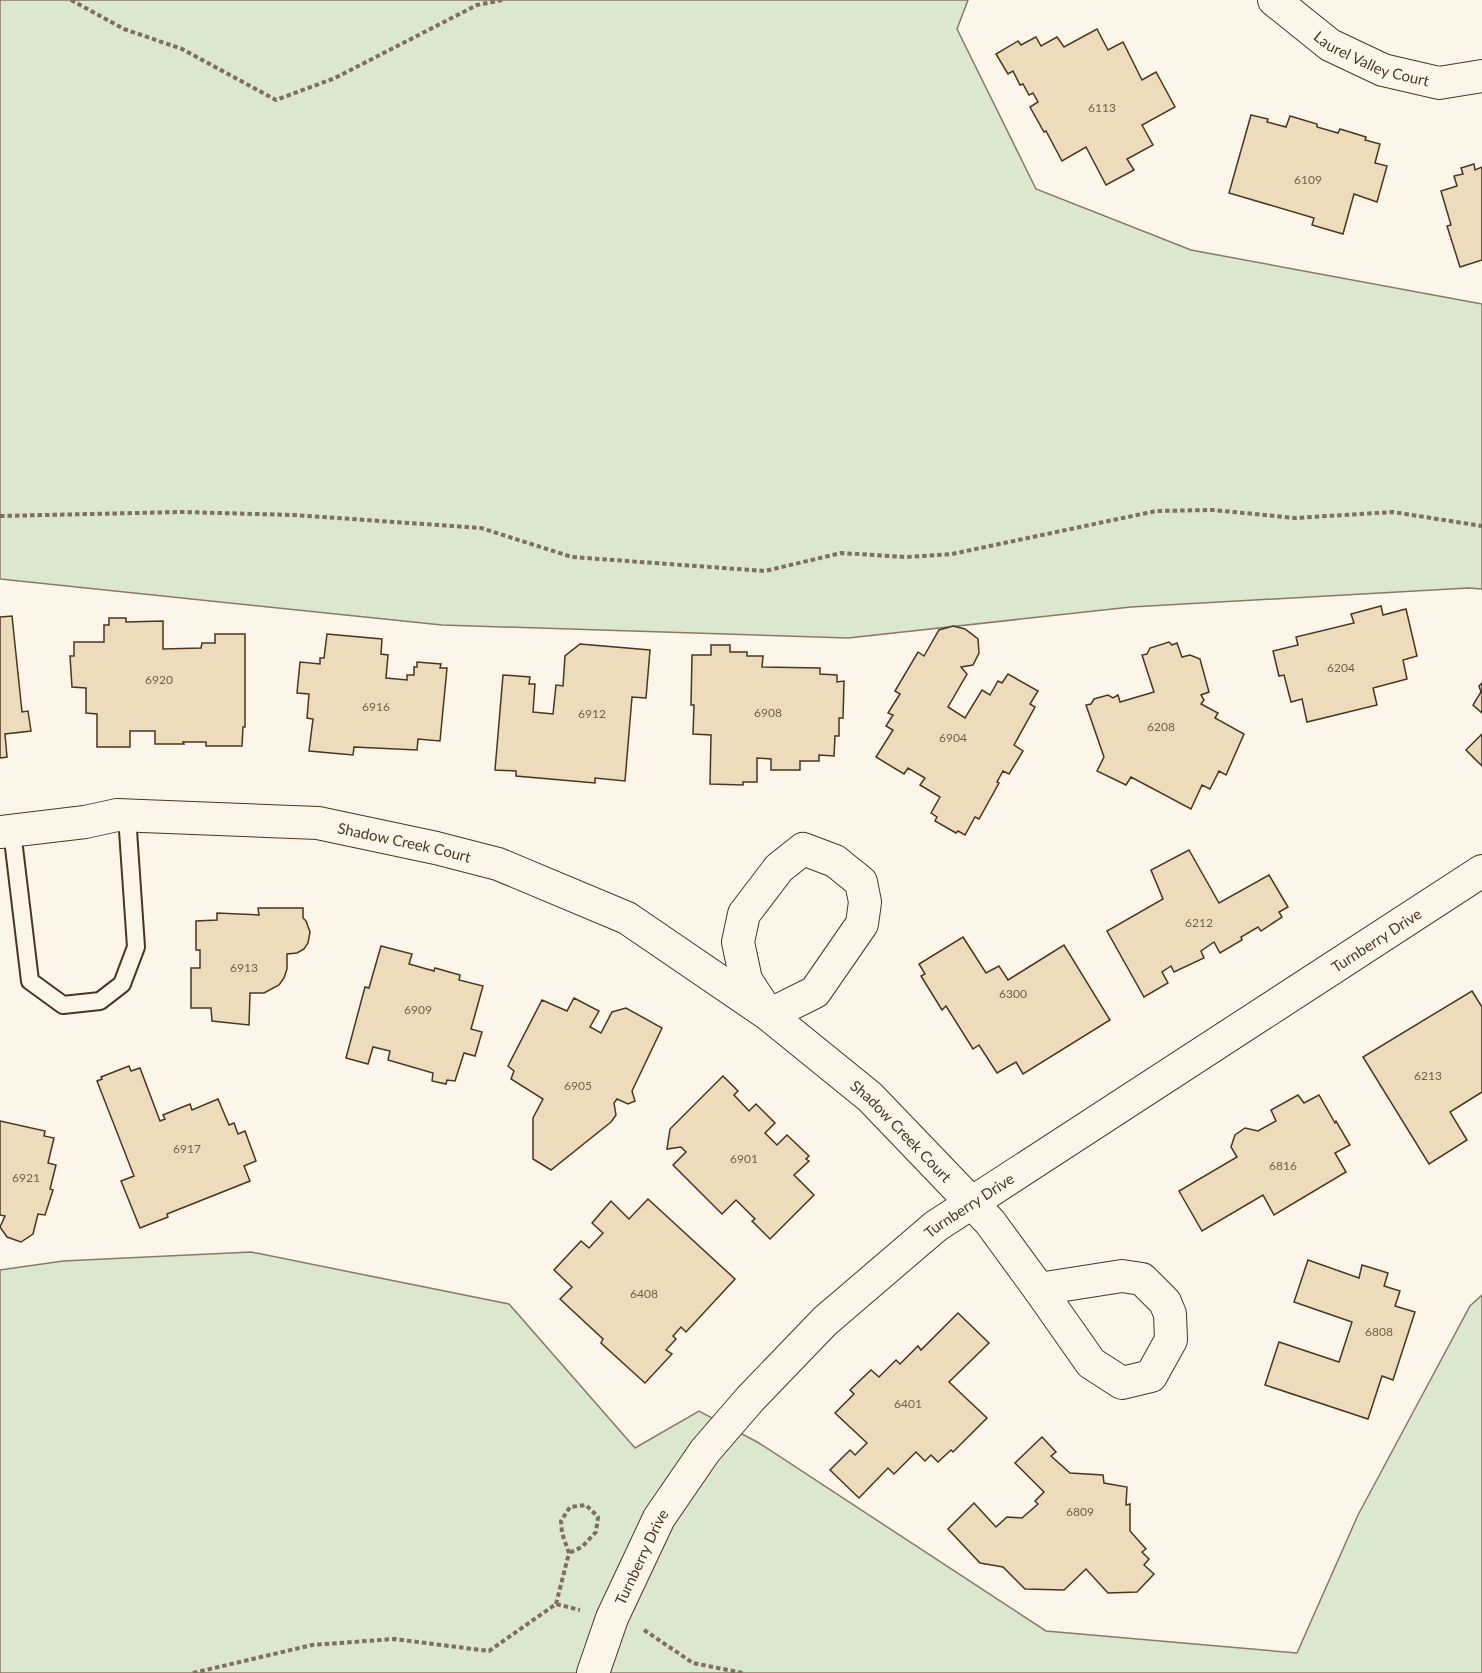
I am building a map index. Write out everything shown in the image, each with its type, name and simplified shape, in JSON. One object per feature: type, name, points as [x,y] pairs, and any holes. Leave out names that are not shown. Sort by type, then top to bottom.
[{"type":"street","name":"Laurel Valley Court","points":[[1274,0],[1330,45],[1383,70],[1439,82],[1482,76]]},
{"type":"street","name":"Shadow Creek Court","points":[[6,832],[85,822],[117,815],[318,823],[436,848],[498,864],[627,918],[770,1015],[870,1097],[990,1222],[1039,1289]]},
{"type":"street","name":"Shadow Creek Court","points":[[803,849],[835,861],[861,882],[865,902],[862,924],[815,992],[770,1015],[746,980],[738,942],[744,914],[779,868],[803,849]]},
{"type":"street","name":"Turnberry Drive","points":[[593,1673],[612,1618],[659,1518],[705,1451],[750,1399],[825,1321],[936,1226],[1482,871]]},
{"type":"lane","points":[[6,832],[30,981],[63,1005],[100,1001],[122,984],[136,947],[127,816]]},
{"type":"path","points":[[71,0],[124,29],[182,49],[276,100],[335,78],[477,5],[503,0]]},
{"type":"path","points":[[0,516],[181,512],[294,515],[469,527],[481,528],[572,557],[765,571],[841,553],[906,557],[952,554],[1156,511],[1213,510],[1295,518],[1393,512],[1482,526]]},
{"type":"path","points":[[193,1673],[312,1645],[394,1639],[489,1651],[556,1604],[569,1553],[561,1533],[561,1521],[570,1507],[586,1505],[598,1517],[596,1532],[582,1547],[569,1553]]},
{"type":"path","points":[[556,1604],[639,1627],[693,1663],[743,1673]]},
{"type":"green space","points":[[0,0],[968,0],[957,29],[1036,189],[1191,250],[1482,304],[1482,589],[1131,607],[848,638],[442,625],[0,579]]},
{"type":"green space","points":[[251,1252],[509,1304],[635,1448],[699,1411],[759,1443],[1046,1631],[1297,1653],[1358,1515],[1470,1306],[1482,1295],[1482,1673],[0,1673],[0,1270],[63,1261]]},
{"type":"building","points":[[1097,29],[1108,50],[1123,42],[1142,80],[1156,72],[1175,107],[1142,125],[1153,145],[1127,159],[1134,170],[1106,185],[1086,147],[1062,161],[1030,107],[1038,102],[1033,93],[1029,95],[1023,84],[1020,85],[1013,71],[1008,74],[996,54],[1018,41],[1021,45],[1036,37],[1041,46],[1057,37],[1064,47]]},
{"type":"building","points":[[1251,115],[1286,127],[1290,116],[1338,133],[1340,129],[1366,137],[1365,140],[1380,144],[1375,163],[1387,166],[1377,202],[1354,194],[1343,234],[1312,225],[1314,218],[1229,193]]},
{"type":"building","points":[[1474,164],[1475,170],[1482,167],[1482,260],[1460,267],[1447,226],[1451,225],[1441,191],[1457,186],[1454,176],[1463,174],[1461,168]]},
{"type":"building","points":[[1381,606],[1383,615],[1406,609],[1417,656],[1403,660],[1407,679],[1373,688],[1377,705],[1307,722],[1302,699],[1291,702],[1284,675],[1279,676],[1273,651],[1298,645],[1296,637],[1354,623],[1351,614]]},
{"type":"building","points":[[12,616],[22,712],[28,711],[31,731],[5,734],[7,757],[0,758],[0,617]]},
{"type":"building","points":[[109,618],[126,618],[126,622],[163,621],[163,649],[201,648],[202,643],[215,643],[215,634],[245,634],[245,727],[243,727],[242,746],[206,746],[206,742],[155,744],[155,731],[130,731],[130,747],[97,747],[97,714],[86,713],[86,688],[72,687],[70,656],[74,656],[74,642],[104,642],[104,625],[109,625]]},
{"type":"building","points":[[953,626],[965,629],[978,639],[979,653],[973,665],[961,667],[967,674],[948,707],[965,718],[982,690],[990,695],[998,681],[1002,683],[1008,674],[1038,691],[1030,704],[1035,707],[1014,745],[1023,751],[1009,774],[1003,771],[979,819],[975,817],[965,835],[958,831],[956,833],[935,821],[937,817],[931,813],[940,797],[920,785],[925,778],[908,768],[904,774],[876,757],[893,730],[886,726],[893,715],[888,713],[900,694],[895,691],[918,652],[924,656],[939,630]]},
{"type":"building","points":[[327,634],[382,639],[381,654],[388,655],[386,678],[407,680],[407,675],[414,675],[417,662],[441,664],[440,668],[447,668],[440,741],[418,739],[417,750],[354,747],[353,755],[309,751],[313,719],[307,718],[309,694],[297,693],[300,662],[320,664],[320,658],[324,658]]},
{"type":"building","points":[[1169,642],[1172,645],[1177,643],[1182,657],[1190,655],[1200,659],[1209,692],[1201,695],[1204,700],[1201,704],[1218,713],[1215,718],[1244,734],[1226,775],[1219,771],[1210,789],[1202,785],[1191,809],[1131,777],[1126,785],[1097,771],[1104,757],[1086,705],[1091,704],[1094,699],[1108,695],[1113,698],[1118,695],[1120,702],[1154,692],[1142,655],[1147,654],[1150,648]]},
{"type":"building","points":[[580,644],[650,650],[646,698],[632,697],[625,781],[595,778],[595,783],[516,776],[516,771],[495,770],[503,675],[530,677],[529,684],[535,684],[533,712],[553,714],[556,685],[563,686],[565,656]]},
{"type":"building","points":[[711,645],[730,645],[730,652],[747,652],[747,656],[763,656],[762,667],[820,668],[820,674],[837,675],[837,682],[844,681],[843,718],[839,718],[839,736],[835,736],[834,756],[819,755],[819,761],[800,761],[800,770],[771,770],[771,759],[757,758],[757,782],[743,782],[743,785],[710,784],[711,735],[693,734],[694,705],[691,705],[692,655],[711,655]]},
{"type":"building","points":[[1482,683],[1482,713],[1473,705],[1481,692],[1479,686]]},
{"type":"building","points":[[1482,734],[1482,766],[1466,750]]},
{"type":"building","points":[[1189,850],[1219,903],[1269,875],[1288,907],[1279,912],[1282,917],[1261,931],[1258,927],[1220,953],[1214,942],[1201,951],[1204,958],[1174,972],[1171,966],[1162,972],[1168,983],[1144,997],[1107,931],[1163,899],[1151,870]]},
{"type":"building","points":[[258,908],[303,908],[303,918],[310,932],[308,943],[297,953],[287,954],[287,969],[279,985],[264,993],[250,993],[249,1025],[212,1021],[211,1008],[191,1008],[191,968],[200,968],[200,950],[196,950],[196,921],[217,920],[217,913],[259,915]]},
{"type":"building","points":[[963,937],[986,973],[999,966],[1008,980],[1064,945],[1110,1020],[1023,1074],[1016,1062],[997,1073],[979,1045],[973,1049],[946,1006],[942,1010],[921,976],[925,974],[919,964]]},
{"type":"building","points":[[381,946],[412,954],[409,964],[460,975],[459,980],[483,986],[471,1029],[482,1032],[475,1056],[464,1053],[455,1081],[447,1080],[446,1084],[432,1081],[433,1073],[388,1060],[390,1051],[373,1047],[368,1064],[346,1058],[365,987],[369,988]]},
{"type":"building","points":[[1472,991],[1482,1007],[1482,1092],[1450,1112],[1467,1140],[1429,1164],[1363,1057]]},
{"type":"building","points":[[574,998],[599,1011],[590,1027],[601,1033],[612,1012],[626,1008],[662,1028],[632,1091],[635,1101],[628,1104],[617,1099],[614,1103],[616,1115],[611,1122],[551,1170],[533,1159],[533,1118],[543,1099],[511,1079],[514,1071],[508,1066],[542,1000],[567,1011]]},
{"type":"building","points":[[129,1066],[131,1071],[140,1068],[160,1121],[165,1119],[163,1115],[190,1104],[192,1110],[218,1099],[229,1125],[234,1123],[238,1134],[245,1131],[256,1161],[244,1166],[250,1181],[167,1214],[168,1217],[140,1228],[121,1181],[134,1176],[97,1081],[102,1079],[101,1077]]},
{"type":"building","points":[[723,1076],[738,1091],[734,1095],[749,1111],[756,1104],[775,1123],[765,1133],[777,1145],[787,1135],[809,1156],[806,1159],[809,1161],[794,1175],[814,1195],[770,1239],[752,1221],[755,1219],[736,1200],[722,1214],[673,1165],[686,1152],[681,1147],[667,1149],[670,1129]]},
{"type":"building","points":[[1298,1095],[1304,1103],[1319,1095],[1335,1123],[1336,1121],[1350,1145],[1335,1153],[1346,1172],[1274,1215],[1263,1195],[1202,1231],[1179,1191],[1237,1157],[1231,1147],[1235,1135],[1245,1128],[1258,1131],[1276,1121],[1271,1110]]},
{"type":"building","points":[[0,1121],[45,1131],[44,1136],[54,1138],[48,1163],[56,1165],[50,1189],[53,1190],[45,1215],[38,1214],[33,1234],[21,1242],[7,1237],[0,1227],[5,1216],[0,1215]]},
{"type":"building","points":[[648,1199],[735,1279],[686,1332],[681,1327],[673,1336],[676,1339],[666,1350],[672,1354],[645,1383],[601,1343],[603,1339],[560,1299],[572,1287],[554,1270],[581,1241],[589,1248],[603,1233],[592,1223],[611,1201],[629,1219]]},
{"type":"building","points":[[1308,1260],[1359,1278],[1362,1265],[1388,1273],[1384,1286],[1400,1291],[1395,1306],[1415,1312],[1393,1380],[1382,1376],[1368,1419],[1265,1385],[1279,1342],[1339,1362],[1352,1322],[1294,1302]]},
{"type":"building","points":[[958,1313],[989,1343],[949,1382],[987,1418],[953,1452],[951,1450],[938,1462],[931,1455],[925,1461],[916,1452],[894,1474],[888,1468],[859,1498],[830,1470],[850,1450],[855,1455],[867,1443],[835,1413],[854,1394],[850,1390],[871,1370],[879,1377],[896,1360],[900,1364],[918,1346],[921,1350]]},
{"type":"building","points":[[1042,1437],[1056,1452],[1051,1456],[1070,1473],[1103,1475],[1104,1483],[1127,1487],[1126,1505],[1130,1504],[1130,1531],[1146,1549],[1142,1552],[1149,1559],[1144,1565],[1154,1574],[1137,1592],[1108,1593],[1086,1569],[1064,1590],[1025,1589],[1003,1567],[980,1563],[948,1529],[974,1503],[996,1527],[1007,1517],[1022,1518],[1038,1504],[1035,1501],[1044,1492],[1015,1463]]}]
